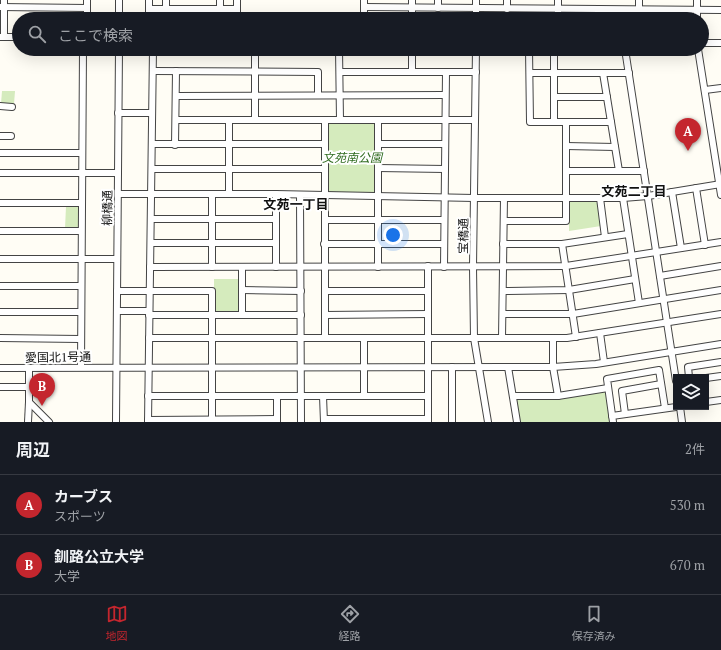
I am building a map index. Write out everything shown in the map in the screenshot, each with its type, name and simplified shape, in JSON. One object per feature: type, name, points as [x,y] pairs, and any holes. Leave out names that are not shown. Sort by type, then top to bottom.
[{"type":"street","points":[[2,37],[2,8],[4,0]]},
{"type":"street","points":[[66,0],[66,7]]},
{"type":"street","points":[[87,0],[87,12]]},
{"type":"street","points":[[119,0],[119,12]]},
{"type":"street","points":[[149,0],[149,9],[237,9],[237,0]]},
{"type":"street","points":[[166,0],[166,9]]},
{"type":"street","points":[[220,0],[220,9]]},
{"type":"street","points":[[364,0],[364,12]]},
{"type":"street","points":[[387,0],[387,7]]},
{"type":"street","points":[[412,0],[412,12]]},
{"type":"street","points":[[438,0],[438,8]]},
{"type":"street","points":[[476,0],[476,12]]},
{"type":"street","points":[[507,0],[507,8]]},
{"type":"street","points":[[558,0],[558,9]]},
{"type":"street","points":[[639,0],[639,10]]},
{"type":"street","points":[[697,0],[698,12]]},
{"type":"street","points":[[364,7],[721,10]]},
{"type":"street","points":[[2,8],[87,8]]},
{"type":"street","points":[[709,43],[721,43]]},
{"type":"street","points":[[81,367],[83,56]]},
{"type":"street","name":"柳橋通","points":[[116,422],[119,56]]},
{"type":"street","points":[[153,56],[148,421],[277,421],[277,396]]},
{"type":"street","points":[[255,56],[255,120]]},
{"type":"street","points":[[339,56],[340,120]]},
{"type":"street","points":[[412,56],[412,71]]},
{"type":"street","name":"宝橋通","points":[[476,56],[473,267],[474,338],[488,422]]},
{"type":"street","points":[[530,56],[530,122],[611,122]]},
{"type":"street","points":[[554,56],[554,122]]},
{"type":"street","points":[[626,56],[675,374]]},
{"type":"street","points":[[699,56],[718,160],[721,195]]},
{"type":"street","points":[[153,71],[318,72],[318,96]]},
{"type":"street","points":[[175,144],[176,71]]},
{"type":"street","points":[[340,72],[476,72]]},
{"type":"street","points":[[444,267],[446,72]]},
{"type":"street","points":[[530,73],[629,73]]},
{"type":"street","points":[[604,73],[619,171]]},
{"type":"street","points":[[705,90],[721,88]]},
{"type":"street","points":[[176,96],[446,95]]},
{"type":"street","points":[[554,97],[607,98]]},
{"type":"street","points":[[0,106],[12,107]]},
{"type":"street","points":[[118,113],[152,113]]},
{"type":"street","points":[[176,120],[475,120]]},
{"type":"street","points":[[229,120],[229,194]]},
{"type":"street","points":[[324,120],[324,338]]},
{"type":"street","points":[[378,120],[378,267]]},
{"type":"street","points":[[504,221],[566,221],[566,122]]},
{"type":"street","points":[[0,136],[11,136]]},
{"type":"street","points":[[152,144],[324,144]]},
{"type":"street","points":[[378,144],[445,144]]},
{"type":"street","points":[[566,146],[615,147]]},
{"type":"street","points":[[0,153],[82,153]]},
{"type":"street","points":[[378,168],[445,169]]},
{"type":"street","points":[[152,169],[324,169]]},
{"type":"street","points":[[566,171],[644,171]]},
{"type":"street","points":[[0,174],[118,173]]},
{"type":"street","points":[[118,194],[300,194],[474,198],[623,198],[648,196],[720,184]]},
{"type":"street","points":[[696,188],[704,245]]},
{"type":"street","points":[[672,192],[681,248]]},
{"type":"street","points":[[276,194],[276,266]]},
{"type":"street","points":[[300,194],[301,422]]},
{"type":"street","points":[[212,195],[212,267]]},
{"type":"street","points":[[502,338],[504,198]]},
{"type":"street","points":[[600,198],[605,237]]},
{"type":"street","points":[[623,198],[639,303]]},
{"type":"street","points":[[0,203],[81,203]]},
{"type":"street","points":[[151,219],[276,219]]},
{"type":"street","points":[[324,220],[444,220]]},
{"type":"street","points":[[0,231],[81,231]]},
{"type":"street","points":[[503,244],[562,244],[628,234]]},
{"type":"street","points":[[150,267],[566,266],[721,242]]},
{"type":"street","points":[[151,243],[276,243]]},
{"type":"street","points":[[324,244],[444,244]]},
{"type":"street","points":[[562,244],[576,337]]},
{"type":"street","points":[[0,259],[117,259]]},
{"type":"street","points":[[242,266],[242,315]]},
{"type":"street","points":[[324,396],[324,421],[428,421],[428,266]]},
{"type":"street","points":[[660,276],[721,266]]},
{"type":"street","points":[[503,291],[569,290],[635,279]]},
{"type":"street","points":[[0,286],[81,286]]},
{"type":"street","points":[[242,290],[300,291]]},
{"type":"street","points":[[324,291],[428,290]]},
{"type":"street","points":[[502,314],[573,314],[721,290]]},
{"type":"street","points":[[117,291],[212,291],[212,420]]},
{"type":"street","points":[[117,311],[212,315],[301,315]]},
{"type":"street","points":[[0,312],[81,312]]},
{"type":"street","points":[[324,315],[428,314]]},
{"type":"street","points":[[149,338],[553,338],[600,334],[721,314]]},
{"type":"street","points":[[600,334],[604,362]]},
{"type":"street","points":[[0,338],[80,338]]},
{"type":"street","points":[[364,338],[364,396]]},
{"type":"street","points":[[553,338],[554,367],[558,396]]},
{"type":"street","name":"愛国北1号通","points":[[0,368],[554,367],[604,362],[721,344]]},
{"type":"street","points":[[689,374],[688,367],[721,362]]},
{"type":"street","points":[[452,367],[452,422]]},
{"type":"street","points":[[508,367],[517,422]]},
{"type":"street","points":[[28,422],[29,368]]},
{"type":"street","points":[[665,408],[659,370],[607,379],[612,419],[625,414],[673,407]]},
{"type":"street","points":[[709,378],[721,376]]},
{"type":"street","points":[[625,414],[622,391],[661,384]]},
{"type":"street","points":[[0,387],[29,387]]},
{"type":"street","points":[[513,396],[558,396],[608,388]]},
{"type":"street","points":[[148,396],[428,396]]},
{"type":"street","points":[[709,402],[721,400]]},
{"type":"street","points":[[29,402],[50,422]]},
{"type":"street","points":[[680,410],[682,422]]},
{"type":"green space","points":[[2,91],[15,91],[14,104],[1,104]]},
{"type":"green space","name":"文苑南公園","points":[[327,122],[375,122],[375,192],[329,192],[327,190]]},
{"type":"green space","points":[[570,201],[595,201],[597,203],[601,226],[569,231]]},
{"type":"green space","points":[[66,206],[79,207],[79,228],[65,229]]},
{"type":"green space","points":[[214,279],[239,279],[238,312],[214,311]]},
{"type":"green space","points":[[606,391],[610,422],[520,422],[516,399]]},
{"type":"place","name":"カーブス","points":[[688,151]]},
{"type":"place","name":"釧路公立大学","points":[[42,406]]},
{"type":"district","name":"文苑二丁目","points":[[634,191]]},
{"type":"district","name":"文苑一丁目","points":[[296,204]]}]
